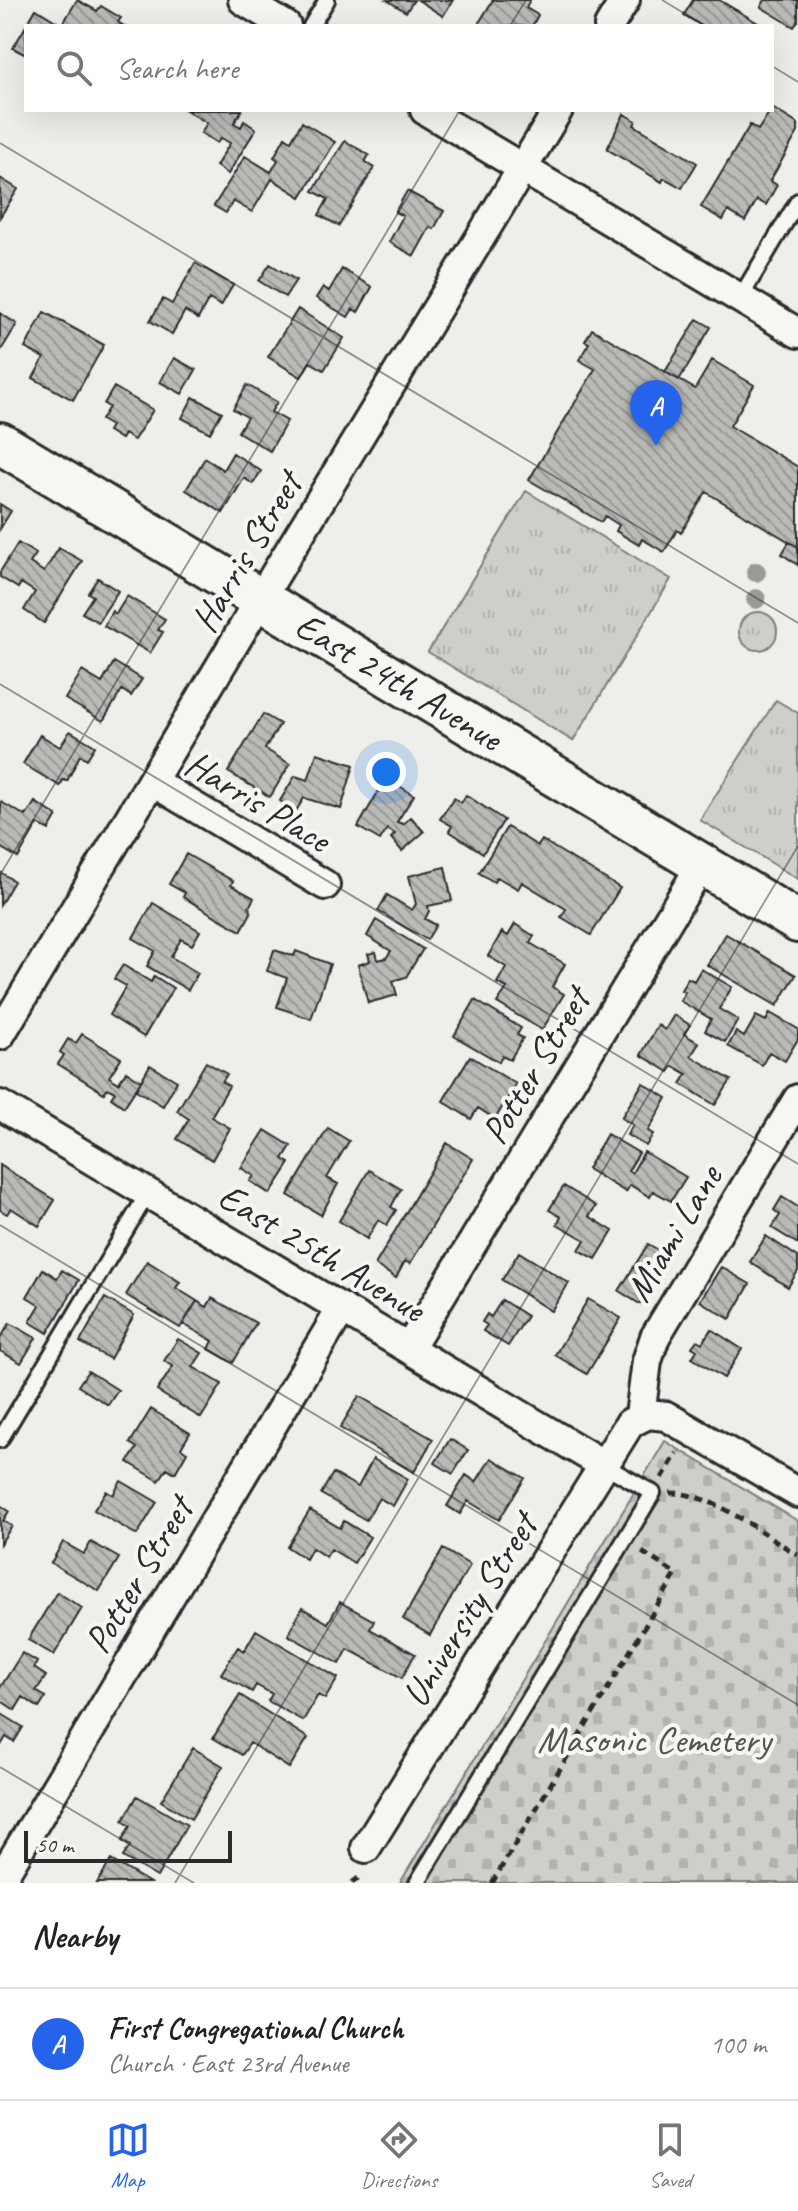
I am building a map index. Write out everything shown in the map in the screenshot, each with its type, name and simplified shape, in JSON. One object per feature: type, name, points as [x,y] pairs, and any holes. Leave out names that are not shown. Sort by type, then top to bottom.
[{"type":"street","points":[[243,0],[283,24]]},
{"type":"street","points":[[610,24],[625,0]]},
{"type":"street","points":[[428,112],[798,333]]},
{"type":"street","name":"Harris Street","points":[[0,1035],[557,112]]},
{"type":"street","name":"East 24th Avenue","points":[[0,443],[798,922]]},
{"type":"street","name":"Harris Place","points":[[153,782],[325,885]]},
{"type":"street","name":"Potter Street","points":[[409,1348],[702,864]]},
{"type":"street","name":"Miami Lane","points":[[640,1416],[647,1361],[655,1337],[798,1099]]},
{"type":"street","name":"East 25th Avenue","points":[[0,1105],[604,1465]]},
{"type":"street","name":"Potter Street","points":[[0,1881],[342,1308]]},
{"type":"street","points":[[640,1416],[666,1416],[798,1493]]},
{"type":"street","name":"University Street","points":[[366,1848],[622,1434],[640,1416]]},
{"type":"lane","points":[[312,24],[327,0]]},
{"type":"lane","points":[[740,298],[798,201]]},
{"type":"lane","points":[[0,1440],[148,1193]]},
{"type":"lane","points":[[417,1883],[653,1493],[604,1465]]},
{"type":"path","points":[[653,1493],[691,1430]]},
{"type":"path","points":[[653,1493],[687,1493],[713,1504],[798,1555]]},
{"type":"path","points":[[492,1883],[676,1574],[625,1541]]},
{"type":"green space","points":[[526,491],[671,579],[573,741],[428,652]]},
{"type":"green space","points":[[758,612],[772,617],[777,631],[772,645],[758,650],[744,645],[739,631],[744,617]]},
{"type":"green space","points":[[776,700],[798,713],[798,879],[700,820]]},
{"type":"green space","name":"Masonic Cemetery","points":[[665,1441],[798,1521],[798,1883],[400,1883]]},
{"type":"building","points":[[77,0],[97,11],[101,6],[121,18],[118,22],[121,24],[63,24]]},
{"type":"building","points":[[387,0],[414,0],[406,12]]},
{"type":"building","points":[[418,0],[453,0],[443,16]]},
{"type":"building","points":[[493,0],[530,0],[526,8],[538,15],[533,24],[478,24]]},
{"type":"building","points":[[693,0],[719,0],[760,24],[699,24],[684,15]]},
{"type":"building","points":[[765,0],[798,0],[798,21],[794,27],[761,7]]},
{"type":"building","points":[[36,9],[60,24],[27,24]]},
{"type":"building","points":[[24,29],[24,54],[13,48]]},
{"type":"building","points":[[774,109],[798,124],[798,132],[770,181],[777,185],[766,205],[757,200],[745,221],[728,211],[723,220],[701,207],[750,125],[758,130]]},
{"type":"building","points":[[189,112],[241,112],[234,123],[241,127],[244,121],[256,129],[228,174],[216,166],[230,143],[221,138],[217,143],[201,133],[207,123]]},
{"type":"building","points":[[624,114],[636,121],[634,125],[697,163],[682,188],[664,178],[662,182],[607,149]]},
{"type":"building","points":[[302,122],[335,142],[301,197],[272,179],[252,212],[233,201],[226,213],[214,206],[245,156],[271,172],[278,160],[274,157],[285,137],[291,141]]},
{"type":"building","points":[[345,141],[369,155],[365,162],[374,168],[339,226],[319,215],[328,199],[313,191]]},
{"type":"building","points":[[0,178],[18,189],[0,217]]},
{"type":"building","points":[[407,191],[444,211],[434,229],[430,227],[414,256],[389,242],[403,216],[395,212]]},
{"type":"building","points":[[195,263],[233,285],[221,306],[209,299],[198,319],[185,311],[172,334],[150,321],[163,299],[172,304]]},
{"type":"building","points":[[270,264],[296,280],[285,297],[259,281]]},
{"type":"building","points":[[342,269],[372,287],[358,312],[353,309],[348,317],[316,298],[323,287],[329,291]]},
{"type":"building","points":[[298,309],[344,338],[324,370],[310,362],[301,377],[268,357]]},
{"type":"building","points":[[44,312],[104,345],[73,400],[33,378],[44,358],[25,348]]},
{"type":"building","points":[[0,313],[17,324],[0,352]]},
{"type":"building","points":[[697,319],[711,327],[679,380],[665,372]]},
{"type":"building","points":[[592,329],[695,389],[712,360],[754,385],[730,426],[798,467],[798,547],[706,492],[681,533],[677,530],[664,552],[642,539],[639,545],[616,531],[619,525],[605,516],[601,522],[529,480],[595,369],[579,360],[589,343],[585,341]]},
{"type":"building","points":[[174,358],[196,370],[182,394],[160,382]]},
{"type":"building","points":[[247,385],[277,402],[271,412],[287,421],[270,451],[238,432],[247,417],[233,409]]},
{"type":"building","points":[[114,387],[153,410],[134,440],[124,434],[121,439],[108,431],[111,426],[101,420],[109,407],[104,404]]},
{"type":"building","points":[[193,397],[222,412],[210,433],[182,418]]},
{"type":"building","points":[[233,453],[261,471],[253,484],[244,478],[223,513],[186,490],[205,458],[223,470]]},
{"type":"building","points":[[0,504],[11,511],[0,529]]},
{"type":"building","points":[[789,542],[798,547],[798,565],[782,554]]},
{"type":"building","points":[[18,543],[36,554],[30,563],[44,572],[59,548],[82,561],[44,623],[24,610],[35,592],[21,583],[18,588],[0,577]]},
{"type":"building","points":[[98,578],[118,591],[98,622],[82,613],[93,596],[88,593]]},
{"type":"building","points":[[127,596],[165,619],[158,630],[163,632],[150,653],[104,626],[112,611],[116,614]]},
{"type":"building","points":[[114,662],[142,679],[131,696],[122,690],[103,721],[65,699],[82,671],[102,683]]},
{"type":"building","points":[[263,714],[280,724],[265,749],[290,764],[270,797],[228,772]]},
{"type":"building","points":[[70,731],[95,746],[87,759],[80,755],[67,781],[63,780],[60,786],[23,764],[40,735],[60,747]]},
{"type":"building","points":[[317,753],[354,765],[341,809],[304,798],[296,811],[280,801],[295,776],[308,780]]},
{"type":"building","points":[[386,778],[414,795],[397,822],[403,824],[411,817],[424,832],[402,851],[391,838],[395,834],[387,829],[380,840],[358,827]]},
{"type":"building","points":[[466,795],[504,820],[483,853],[449,831],[452,826],[440,819],[454,798],[461,803]]},
{"type":"building","points":[[1,802],[26,816],[35,802],[57,816],[49,830],[38,824],[18,858],[0,847]]},
{"type":"building","points":[[507,827],[538,846],[542,840],[620,888],[591,935],[561,917],[566,909],[522,882],[518,889],[497,877],[494,882],[479,873]]},
{"type":"building","points":[[186,854],[233,881],[231,885],[254,898],[249,907],[251,913],[241,931],[183,897],[185,893],[169,884]]},
{"type":"building","points":[[445,867],[452,901],[428,906],[425,919],[436,925],[427,940],[378,911],[387,895],[412,910],[416,904],[409,876]]},
{"type":"building","points":[[0,872],[14,881],[0,905]]},
{"type":"building","points":[[153,903],[200,931],[192,945],[181,939],[171,957],[198,973],[188,990],[147,966],[155,951],[133,938]]},
{"type":"building","points":[[376,920],[423,949],[406,977],[393,981],[397,995],[368,1003],[358,965],[370,961],[368,954],[376,952],[378,960],[386,958],[391,951],[367,936]]},
{"type":"building","points":[[515,924],[534,936],[530,943],[565,964],[552,987],[564,994],[542,1030],[497,1003],[507,988],[497,983],[506,967],[488,956],[502,932],[508,936]]},
{"type":"building","points":[[726,934],[796,975],[777,1006],[707,965]]},
{"type":"building","points":[[274,950],[294,956],[296,951],[330,964],[311,1019],[277,1007],[287,978],[267,971]]},
{"type":"building","points":[[123,965],[151,982],[154,976],[173,988],[144,1037],[109,1015],[126,986],[114,979]]},
{"type":"building","points":[[701,969],[732,987],[719,1009],[738,1020],[725,1042],[705,1031],[711,1019],[680,1001],[685,992],[681,990],[688,978],[694,981]]},
{"type":"building","points":[[475,1000],[521,1028],[517,1035],[523,1038],[510,1060],[502,1056],[499,1062],[454,1036]]},
{"type":"building","points":[[770,1013],[798,1029],[798,1039],[785,1061],[769,1052],[762,1065],[728,1046],[736,1032],[744,1037],[756,1016],[766,1021]]},
{"type":"building","points":[[674,1015],[690,1025],[684,1034],[699,1043],[691,1056],[731,1080],[715,1105],[681,1084],[687,1074],[673,1066],[669,1072],[641,1055],[658,1025],[665,1030]]},
{"type":"building","points":[[82,1034],[121,1058],[109,1077],[119,1083],[126,1071],[141,1081],[124,1107],[111,1098],[115,1092],[107,1088],[104,1093],[58,1064],[64,1055],[60,1052],[68,1039],[76,1043]]},
{"type":"building","points":[[470,1056],[516,1084],[495,1119],[478,1108],[471,1119],[443,1101]]},
{"type":"building","points":[[206,1062],[227,1074],[222,1082],[229,1086],[211,1117],[230,1128],[212,1160],[177,1139],[189,1119],[177,1111]]},
{"type":"building","points":[[150,1065],[177,1081],[163,1106],[136,1090]]},
{"type":"building","points":[[643,1083],[667,1098],[648,1131],[653,1134],[646,1146],[627,1135],[633,1125],[621,1118]]},
{"type":"building","points":[[328,1128],[349,1141],[327,1178],[338,1184],[321,1215],[288,1195]]},
{"type":"building","points":[[265,1130],[291,1146],[283,1159],[290,1163],[270,1194],[250,1181],[254,1176],[241,1168]]},
{"type":"building","points":[[607,1134],[639,1153],[628,1171],[632,1173],[644,1152],[686,1177],[671,1201],[653,1191],[650,1197],[630,1185],[626,1192],[587,1169]]},
{"type":"building","points":[[447,1143],[473,1159],[410,1264],[405,1261],[396,1278],[375,1265]]},
{"type":"building","points":[[0,1165],[55,1200],[39,1226],[11,1208],[7,1214],[0,1210]]},
{"type":"building","points":[[369,1170],[401,1189],[391,1207],[396,1210],[387,1225],[378,1220],[367,1239],[339,1221]]},
{"type":"building","points":[[564,1186],[596,1206],[589,1216],[613,1231],[596,1259],[579,1250],[585,1240],[557,1224],[561,1217],[549,1210]]},
{"type":"building","points":[[782,1197],[798,1207],[798,1244],[772,1228],[780,1215],[774,1210]]},
{"type":"building","points":[[766,1236],[798,1257],[798,1271],[788,1287],[750,1262]]},
{"type":"building","points":[[648,1244],[669,1256],[640,1304],[619,1291]]},
{"type":"building","points":[[519,1252],[569,1283],[551,1311],[502,1280]]},
{"type":"building","points":[[147,1261],[180,1282],[176,1288],[197,1301],[180,1328],[126,1295]]},
{"type":"building","points":[[721,1267],[750,1284],[730,1319],[700,1301]]},
{"type":"building","points":[[43,1269],[57,1278],[62,1270],[79,1280],[48,1333],[30,1322],[40,1305],[27,1297]]},
{"type":"building","points":[[105,1298],[134,1315],[110,1359],[80,1342]]},
{"type":"building","points":[[212,1298],[256,1323],[233,1363],[209,1349],[213,1341],[183,1324],[197,1301],[207,1307]]},
{"type":"building","points":[[588,1299],[621,1318],[587,1374],[555,1355]]},
{"type":"building","points":[[502,1300],[527,1316],[508,1346],[483,1331],[487,1325],[482,1322],[487,1314],[491,1317]]},
{"type":"building","points":[[10,1323],[36,1338],[21,1363],[0,1351],[0,1339]]},
{"type":"building","points":[[711,1329],[742,1349],[724,1378],[692,1358],[697,1350],[692,1347],[697,1340],[702,1343]]},
{"type":"building","points":[[178,1339],[202,1353],[193,1367],[222,1384],[201,1418],[157,1391],[173,1366],[164,1361]]},
{"type":"building","points":[[88,1371],[118,1390],[108,1405],[78,1386]]},
{"type":"building","points":[[359,1396],[433,1439],[414,1472],[340,1428]]},
{"type":"building","points":[[151,1409],[190,1433],[181,1448],[187,1452],[175,1473],[167,1468],[159,1481],[128,1462],[137,1448],[130,1443]]},
{"type":"building","points":[[450,1439],[468,1450],[453,1474],[435,1463]]},
{"type":"building","points":[[491,1458],[525,1478],[499,1520],[468,1501],[460,1514],[447,1506],[466,1475],[476,1482]]},
{"type":"building","points":[[373,1459],[408,1479],[393,1506],[379,1498],[366,1520],[321,1494],[333,1473],[358,1487]]},
{"type":"building","points":[[121,1481],[157,1502],[137,1535],[94,1510],[106,1491],[113,1495]]},
{"type":"building","points":[[0,1505],[9,1511],[3,1521],[12,1526],[0,1544]]},
{"type":"building","points":[[310,1510],[340,1528],[344,1521],[370,1537],[354,1563],[331,1549],[326,1557],[312,1548],[306,1559],[287,1547]]},
{"type":"building","points":[[63,1542],[84,1554],[91,1542],[119,1558],[99,1591],[51,1563]]},
{"type":"building","points":[[443,1549],[470,1565],[430,1635],[403,1619]]},
{"type":"building","points":[[57,1592],[82,1608],[54,1655],[28,1640]]},
{"type":"building","points":[[340,1602],[374,1621],[370,1629],[415,1654],[402,1678],[348,1649],[340,1664],[288,1635],[302,1608],[328,1623]]},
{"type":"building","points":[[256,1630],[338,1678],[325,1699],[318,1695],[303,1721],[268,1701],[272,1694],[256,1685],[252,1692],[221,1674],[238,1647],[244,1651]]},
{"type":"building","points":[[22,1653],[37,1662],[34,1668],[46,1676],[36,1691],[46,1697],[39,1708],[23,1697],[15,1710],[0,1700],[0,1688]]},
{"type":"building","points":[[240,1695],[308,1738],[289,1768],[250,1743],[242,1755],[213,1738]]},
{"type":"building","points":[[0,1713],[23,1727],[14,1742],[6,1737],[0,1747]]},
{"type":"building","points":[[193,1748],[223,1766],[191,1819],[161,1801]]},
{"type":"building","points":[[137,1796],[187,1825],[157,1877],[123,1857],[130,1846],[122,1841],[130,1826],[123,1821]]},
{"type":"building","points":[[111,1860],[150,1883],[97,1883]]},
{"type":"place","name":"First Congregational Church","points":[[656,446]]}]
